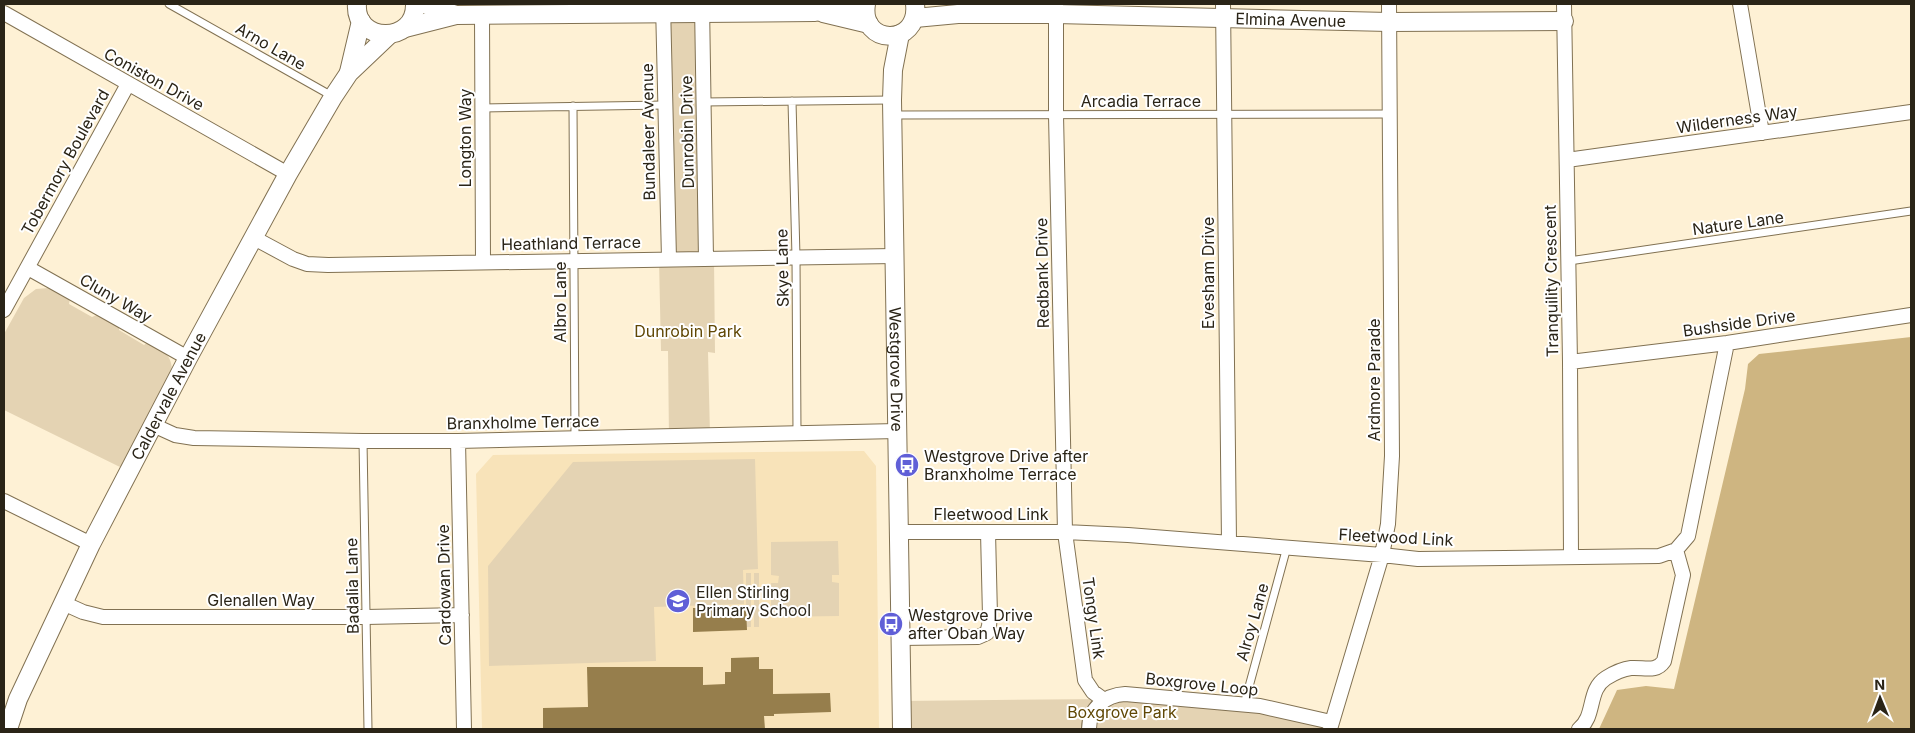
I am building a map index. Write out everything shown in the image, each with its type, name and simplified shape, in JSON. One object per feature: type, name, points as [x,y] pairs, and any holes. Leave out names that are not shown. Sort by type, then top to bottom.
[{"type":"street","points":[[397,31],[414,16],[415,4]]},
{"type":"street","points":[[424,4],[456,15]]},
{"type":"street","points":[[815,12],[862,4]]},
{"type":"street","name":"Westgrove Drive","points":[[866,4],[865,11],[893,70]]},
{"type":"street","name":"Ardmore Parade","points":[[1330,726],[1382,555],[1388,524],[1392,456],[1389,4]]},
{"type":"street","name":"Tranquility Crescent","points":[[1564,4],[1569,261],[1570,557]]},
{"type":"street","points":[[1740,4],[1762,133]]},
{"type":"street","points":[[357,9],[373,31],[397,31],[456,15],[568,8],[790,8],[815,12],[893,36],[900,34],[912,25],[915,9]]},
{"type":"street","name":"Bundaleer Avenue","points":[[663,8],[669,259]]},
{"type":"street","name":"Dunrobin Drive","points":[[702,8],[706,259]]},
{"type":"street","name":"Caldervale Avenue","points":[[349,73],[357,9]]},
{"type":"street","name":"Elmina Avenue","points":[[915,9],[958,14],[1056,9],[1223,11],[1389,22],[1564,21]]},
{"type":"street","name":"Redbank Drive","points":[[1056,9],[1056,115],[1066,532]]},
{"type":"street","name":"Evesham Drive","points":[[1223,11],[1229,542]]},
{"type":"street","name":"Coniston Drive","points":[[4,13],[288,174]]},
{"type":"street","name":"Longton Way","points":[[482,14],[483,262]]},
{"type":"street","name":"Caldervale Avenue","points":[[8,729],[18,698],[91,544],[188,358],[288,174],[333,96],[349,73],[397,31]]},
{"type":"street","name":"Westgrove Drive","points":[[900,34],[893,70],[892,108],[902,729]]},
{"type":"street","name":"Tobermory Boulevard","points":[[4,310],[128,84]]},
{"type":"street","name":"Wilderness Way","points":[[1567,160],[1911,112]]},
{"type":"street","name":"Heathland Terrace","points":[[254,238],[293,259],[307,264],[895,256]]},
{"type":"street","name":"Cluny Way","points":[[28,268],[188,358]]},
{"type":"street","name":"Bushside Drive","points":[[1570,362],[1727,343],[1911,315]]},
{"type":"street","points":[[1579,729],[1589,717],[1596,690],[1603,680],[1617,671],[1632,668],[1651,670],[1660,666],[1664,661],[1683,575],[1676,550],[1688,536],[1727,343]]},
{"type":"street","name":"Branxholme Terrace","points":[[153,424],[175,435],[194,438],[363,441],[458,441],[897,431]]},
{"type":"street","name":"Cardowan Drive","points":[[458,441],[464,729]]},
{"type":"street","points":[[4,501],[91,544]]},
{"type":"street","name":"Fleetwood Link","points":[[899,532],[1128,534],[1418,559],[1659,556],[1676,550]]},
{"type":"street","points":[[900,638],[978,637],[987,633],[990,616],[988,532]]},
{"type":"street","name":"Tongy Link","points":[[1066,532],[1085,680],[1093,692],[1104,700]]},
{"type":"street","name":"Glenallen Way","points":[[63,603],[83,612],[103,617],[462,616]]},
{"type":"street","name":"Boxgrove Loop","points":[[1104,700],[1115,695],[1134,694],[1244,705],[1286,711],[1330,726]]},
{"type":"street","points":[[1089,729],[1089,721],[1099,704],[1104,700]]},
{"type":"lane","name":"Arno Lane","points":[[169,4],[333,96]]},
{"type":"lane","points":[[704,102],[792,101],[892,108]]},
{"type":"lane","name":"Skye Lane","points":[[792,101],[796,257],[797,434]]},
{"type":"lane","points":[[482,108],[665,105]]},
{"type":"lane","name":"Albro Lane","points":[[572,106],[575,438]]},
{"type":"lane","name":"Arcadia Terrace","points":[[892,108],[1056,115],[1390,114]]},
{"type":"lane","name":"Nature Lane","points":[[1569,261],[1911,211]]},
{"type":"lane","name":"Badalia Lane","points":[[363,441],[368,729]]},
{"type":"lane","name":"Alroy Lane","points":[[1244,705],[1287,547]]},
{"type":"shaded area","points":[[1911,337],[1911,729],[1599,729],[1617,690],[1646,686],[1674,689],[1745,389],[1748,364],[1759,354]]},
{"type":"shaded area","name":"Ellen Stirling Primary School","points":[[864,451],[876,466],[879,729],[482,729],[476,474],[493,455]]},
{"type":"green space","name":"Dunrobin Park","points":[[663,4],[702,4],[706,259],[714,259],[715,353],[708,352],[710,435],[669,439],[668,351],[661,351],[659,260],[668,259]]},
{"type":"green space","points":[[49,288],[70,297],[69,304],[92,317],[99,314],[119,324],[119,330],[144,345],[148,342],[169,357],[172,373],[122,468],[4,410],[4,334],[24,298],[36,289]]},
{"type":"green space","points":[[755,459],[758,569],[743,570],[744,604],[654,607],[656,661],[489,666],[488,566],[573,462]]},
{"type":"green space","points":[[838,541],[839,575],[832,575],[832,582],[839,583],[839,616],[771,617],[771,583],[778,583],[779,576],[771,575],[771,542]]},
{"type":"green space","points":[[746,573],[751,573],[751,627],[746,627]]},
{"type":"green space","points":[[754,573],[759,573],[759,627],[754,627]]},
{"type":"green space","name":"Boxgrove Park","points":[[1115,695],[1260,706],[1330,729],[901,729],[901,701],[1104,699]]},
{"type":"building","points":[[693,608],[746,608],[747,630],[693,632]]},
{"type":"building","points":[[759,657],[759,669],[773,669],[773,694],[830,693],[831,712],[764,716],[765,729],[543,729],[543,708],[588,707],[587,667],[703,667],[703,685],[725,684],[725,672],[731,672],[731,658]]},
{"type":"place","name":"Westgrove Drive after Branxholme Terrace","points":[[907,465]]},
{"type":"place","name":"Ellen Stirling Primary School","points":[[678,601]]},
{"type":"place","name":"Westgrove Drive after Oban Way","points":[[891,624]]}]
